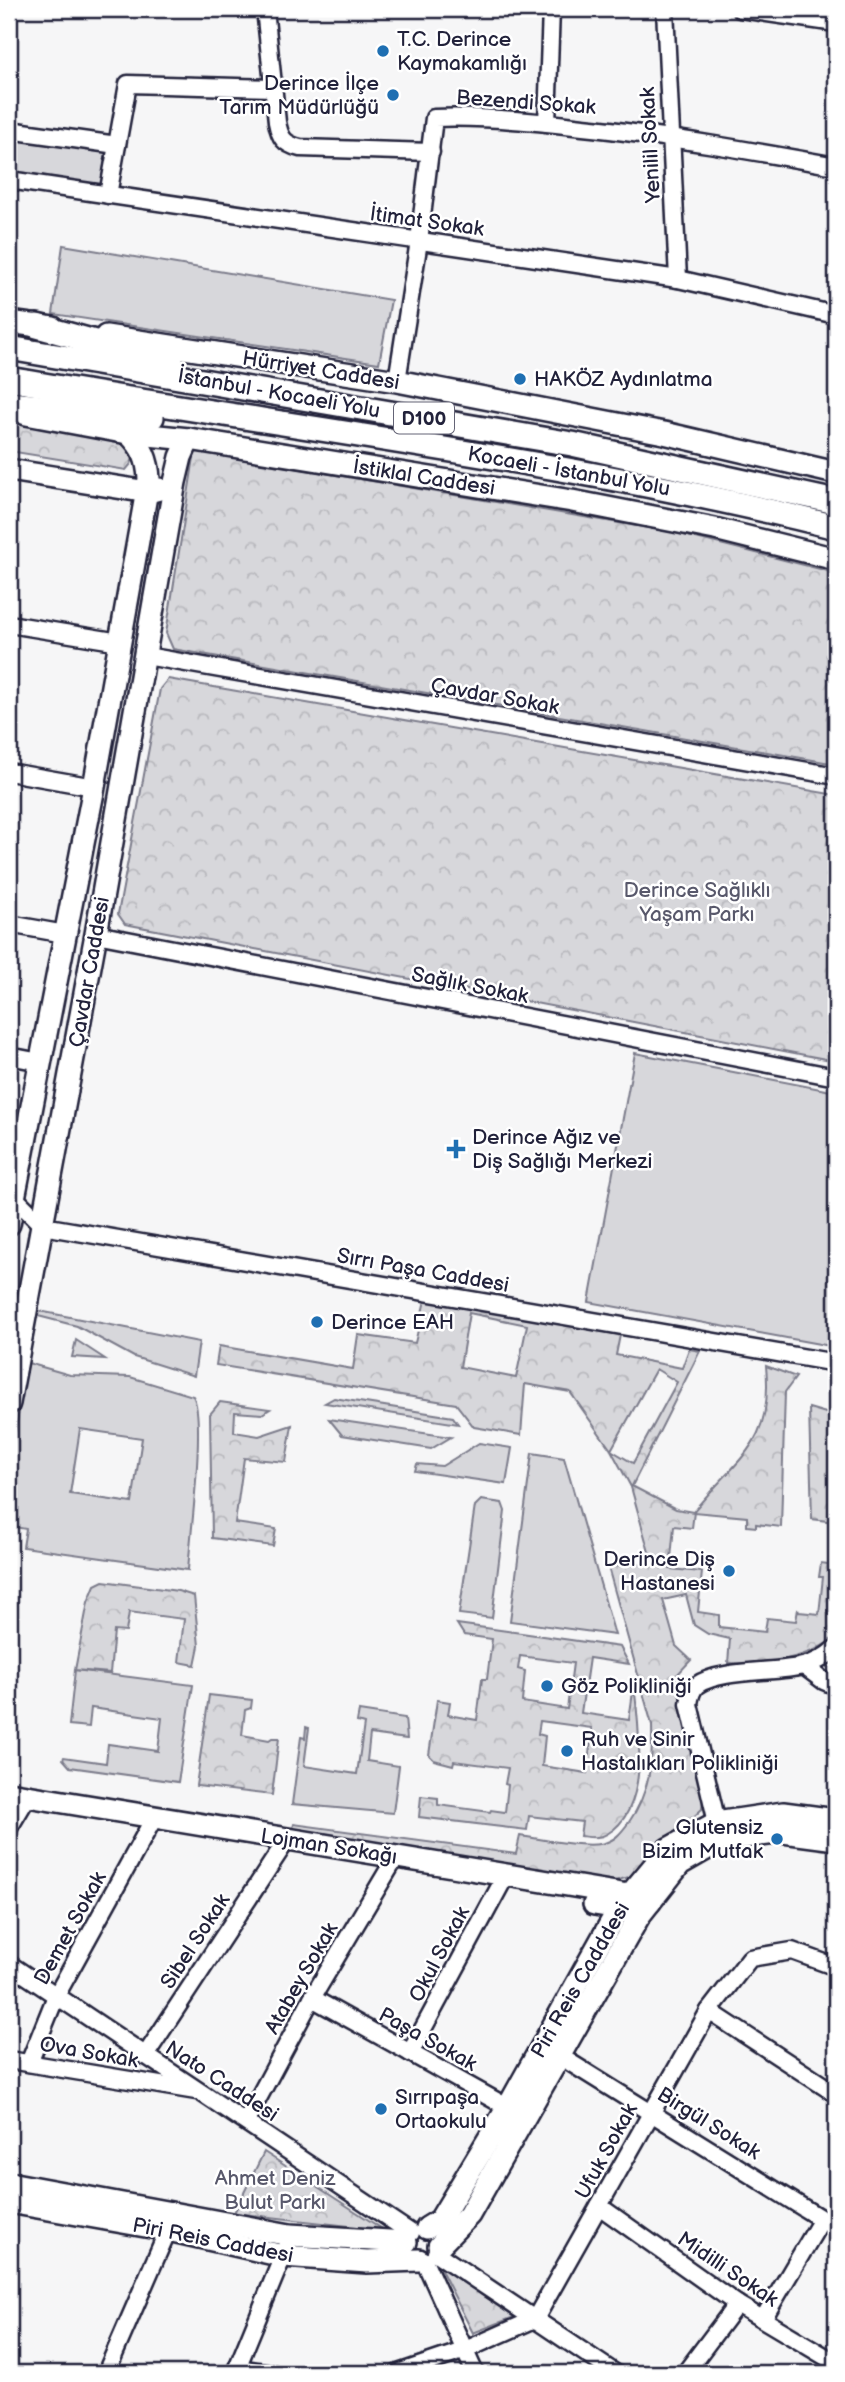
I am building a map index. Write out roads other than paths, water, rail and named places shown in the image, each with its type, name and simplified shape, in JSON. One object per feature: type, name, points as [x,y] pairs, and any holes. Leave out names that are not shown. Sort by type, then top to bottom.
[{"type":"highway","points":[[37,326],[266,391]]},
{"type":"highway","name":"İstanbul - Kocaeli Yolu","points":[[9,348],[572,444],[836,502]]},
{"type":"highway","name":"Kocaeli - İstanbul Yolu","points":[[9,379],[608,476],[836,527]]},
{"type":"highway","points":[[9,404],[321,431]]},
{"type":"main road","name":"Hürriyet Caddesi","points":[[9,321],[397,381],[652,431],[836,473]]},
{"type":"main road","name":"İstiklal Caddesi","points":[[9,410],[128,433],[189,439],[586,503],[703,527],[836,559]]},
{"type":"main road","name":"Çavdar Caddesi","points":[[9,1224],[11,1196],[94,787],[148,486],[149,463],[142,449],[128,433]]},
{"type":"main road","name":"Çavdar Caddesi","points":[[9,1403],[14,1348],[43,1226],[177,470],[189,439]]},
{"type":"main road","name":"Çavdar Caddesi","points":[[166,539],[157,502],[148,486],[156,462],[166,450],[189,439]]},
{"type":"main road","points":[[9,470],[159,488],[177,470]]},
{"type":"main road","name":"Lojman Sokağı","points":[[17,1799],[623,1902],[644,1909]]},
{"type":"main road","name":"Piri Reis Cadddesi","points":[[516,2112],[623,1902],[668,1849],[783,1813],[836,1820]]},
{"type":"main road","name":"Lojman Sokağı","points":[[152,1822],[281,1849],[393,1863]]},
{"type":"main road","name":"Piri Reis Cadddesi","points":[[423,2246],[558,2055],[644,1909],[680,1864],[719,1832],[783,1832],[836,1839]]},
{"type":"main road","name":"Piri Reis Caddesi","points":[[9,2183],[290,2235],[423,2246]]},
{"type":"main road","name":"Piri Reis Caddesi","points":[[9,2202],[169,2230],[283,2256],[367,2262],[423,2246]]},
{"type":"street","points":[[265,9],[280,138],[291,146],[300,148],[431,152]]},
{"type":"street","points":[[547,123],[551,9]]},
{"type":"street","name":"Yenilil Sokak","points":[[665,9],[678,279]]},
{"type":"street","points":[[740,9],[836,23]]},
{"type":"street","points":[[108,195],[128,83],[273,88]]},
{"type":"street","name":"Bezendi Sokak","points":[[397,381],[419,241],[434,118],[547,123],[671,136],[836,166]]},
{"type":"street","points":[[9,130],[117,145]]},
{"type":"street","name":"İtimat Sokak","points":[[9,180],[678,279],[836,315]]},
{"type":"street","points":[[9,624],[120,642]]},
{"type":"street","name":"Çavdar Sokak","points":[[146,656],[836,776]]},
{"type":"street","points":[[9,772],[94,787]]},
{"type":"street","points":[[9,924],[65,934]]},
{"type":"street","name":"Sağlık Sokak","points":[[96,934],[836,1077]]},
{"type":"street","points":[[9,1056],[40,1062]]},
{"type":"street","points":[[11,1196],[43,1226]]},
{"type":"street","name":"Sırrı Paşa Caddesi","points":[[43,1226],[836,1363]]},
{"type":"street","points":[[719,1832],[690,1704],[695,1686],[716,1678],[804,1666],[826,1657],[836,1648]]},
{"type":"street","points":[[804,1666],[824,1681],[836,1686]]},
{"type":"street","points":[[9,1828],[17,1799]]},
{"type":"street","name":"Demet Sokak","points":[[29,2063],[56,1996],[152,1822]]},
{"type":"street","name":"Sibel Sokak","points":[[145,2056],[281,1849]]},
{"type":"street","name":"Atabey Sokak","points":[[246,2121],[312,1998],[393,1863]]},
{"type":"street","name":"Okul Sokak","points":[[410,2053],[502,1881]]},
{"type":"street","name":"Ufuk Sokak","points":[[535,2319],[709,2011],[750,1958],[792,1951],[836,1967]]},
{"type":"street","name":"Nato Caddesi","points":[[9,1964],[246,2121],[423,2246],[615,2373]]},
{"type":"street","name":"Paşa Sokak","points":[[312,1998],[516,2112]]},
{"type":"street","points":[[709,2011],[836,2094]]},
{"type":"street","name":"Birgül Sokak","points":[[558,2055],[829,2224]]},
{"type":"street","name":"Ova Sokak","points":[[9,2060],[203,2093]]},
{"type":"street","name":"Midilli Sokak","points":[[599,2206],[737,2304],[836,2363]]},
{"type":"street","points":[[763,2319],[829,2224]]},
{"type":"street","points":[[106,2373],[169,2230]]},
{"type":"street","points":[[272,2373],[236,2370],[290,2235]]},
{"type":"street","points":[[423,2246],[463,2351],[475,2373]]},
{"type":"street","points":[[685,2373],[737,2304]]},
{"type":"street","points":[[398,2373],[463,2351],[535,2319]]},
{"type":"place","name":"T.C. Derince Kaymakamlığı","points":[[383,51]]},
{"type":"place","name":"Derince İlçe Tarım Müdürlüğü","points":[[393,95]]},
{"type":"place","name":"HAKÖZ Aydınlatma","points":[[520,379]]},
{"type":"place","name":"Derince Ağız ve Diş Sağlığı Merkezi","points":[[456,1149]]},
{"type":"place","name":"Derince EAH","points":[[317,1322]]},
{"type":"place","name":"Derince Diş Hastanesi","points":[[729,1571]]},
{"type":"place","name":"Göz Polikliniği","points":[[547,1686]]},
{"type":"place","name":"Ruh ve Sinir Hastalıkları Polikliniği","points":[[567,1751]]},
{"type":"place","name":"Glutensiz Bizim Mutfak","points":[[777,1839]]},
{"type":"place","name":"Sırrıpaşa Ortaokulu","points":[[381,2109]]},
{"type":"park label","name":"Derince Sağlıklı Yaşam Parkı","points":[[697,902]]},
{"type":"park label","name":"Ahmet Deniz Bulut Parkı","points":[[275,2190]]}]
